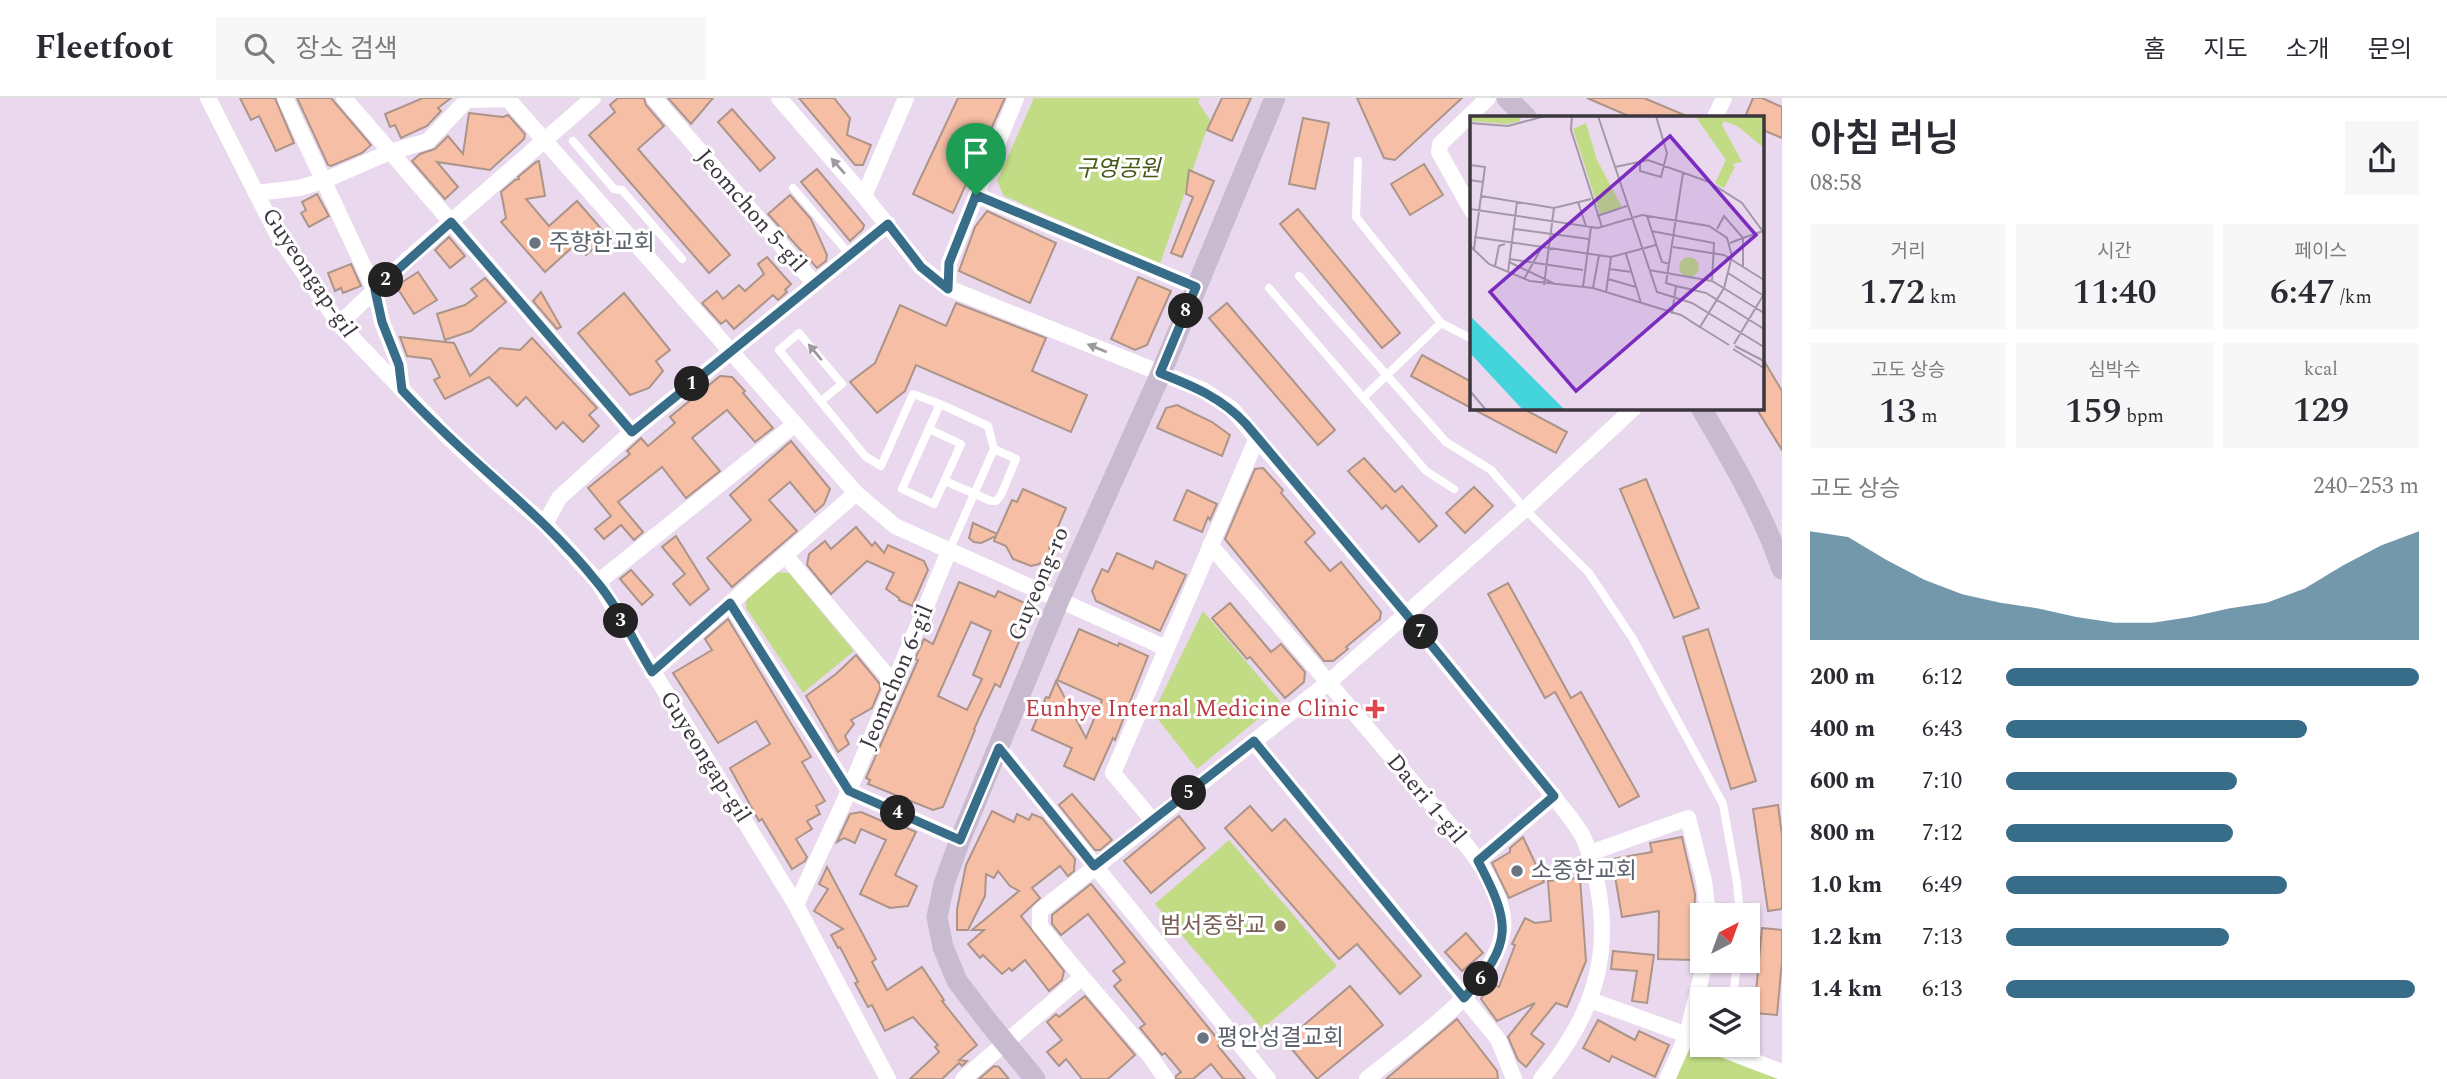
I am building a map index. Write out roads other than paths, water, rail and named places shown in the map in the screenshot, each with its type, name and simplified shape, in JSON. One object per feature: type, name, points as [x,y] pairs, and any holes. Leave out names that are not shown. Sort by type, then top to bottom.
[{"type":"main road","name":"Guyeong-ro","points":[[1035,1079],[957,981],[943,947],[937,916],[944,884],[1059,600],[1160,373],[1275,98]]},
{"type":"main road","points":[[1507,98],[1525,116]]},
{"type":"main road","points":[[1702,410],[1776,550],[1782,569]]},
{"type":"street","name":"Guyeongap-gil","points":[[208,98],[277,234],[339,324],[499,485],[545,524],[598,582],[796,905],[888,1079]]},
{"type":"street","points":[[285,98],[375,290],[382,322],[399,365],[402,390]]},
{"type":"street","points":[[344,98],[632,432]]},
{"type":"street","points":[[256,193],[299,188],[323,181],[390,152],[428,141],[467,100],[508,98],[856,493],[895,526],[1166,648]]},
{"type":"street","points":[[339,324],[593,98]]},
{"type":"street","name":"Jeomchon 5-gil","points":[[654,98],[814,283],[888,224]]},
{"type":"street","points":[[779,98],[888,224],[921,267],[948,289],[1203,390],[1232,409],[1407,615],[1554,796],[1580,832],[1590,853],[1600,896],[1601,961],[1590,1000],[1579,1025],[1563,1053],[1541,1079]]},
{"type":"street","points":[[864,196],[906,98]]},
{"type":"street","points":[[948,289],[949,263],[1016,98]]},
{"type":"street","points":[[1470,207],[1439,152],[1440,144],[1488,98]]},
{"type":"street","points":[[1716,116],[1724,98]]},
{"type":"street","points":[[976,195],[1196,287]]},
{"type":"street","points":[[545,524],[559,498],[632,432],[814,283]]},
{"type":"street","points":[[1166,1079],[1150,1056],[1040,926],[1040,911],[1329,682],[1407,615],[1632,410]]},
{"type":"street","points":[[598,582],[795,424]]},
{"type":"street","points":[[1153,821],[1113,773],[1257,438]]},
{"type":"street","points":[[652,672],[856,493]]},
{"type":"street","name":"Daeri 1-gil","points":[[1210,545],[1329,682],[1478,861],[1497,897],[1504,918],[1497,953],[1485,976],[1464,998],[1367,1079]]},
{"type":"street","name":"Jeomchon 6-gil","points":[[849,791],[949,551]]},
{"type":"street","points":[[785,555],[895,685]]},
{"type":"street","name":"Jeomchon 6-gil","points":[[730,603],[849,791]]},
{"type":"street","points":[[1254,741],[1498,1039],[1514,1079]]},
{"type":"street","points":[[999,748],[1268,1079]]},
{"type":"street","points":[[796,905],[849,791],[960,840]]},
{"type":"street","points":[[1478,861],[1554,796]]},
{"type":"street","points":[[1590,853],[1688,818],[1704,881],[1707,903]]},
{"type":"street","points":[[962,1079],[1082,977]]},
{"type":"street","points":[[1590,1000],[1690,1036]]},
{"type":"street","points":[[1667,1079],[1690,1045]]},
{"type":"street","points":[[1743,1057],[1782,1072]]},
{"type":"lane","points":[[573,141],[614,189],[622,190],[682,258]]},
{"type":"lane","points":[[1358,161],[1356,217],[1441,323],[1470,338]]},
{"type":"lane","points":[[793,188],[850,255]]},
{"type":"lane","points":[[599,202],[614,189]]},
{"type":"lane","points":[[1299,276],[1446,442],[1491,470],[1525,509],[1589,573],[1633,639],[1723,804],[1739,903]]},
{"type":"lane","points":[[1269,288],[1426,471],[1454,489]]},
{"type":"lane","points":[[1364,397],[1441,323]]},
{"type":"lane","points":[[821,401],[842,384],[799,333],[779,351],[866,456],[881,466],[913,394],[988,426],[994,449],[949,551]]},
{"type":"lane","points":[[929,429],[961,444],[934,503],[902,489],[940,404]]},
{"type":"lane","points":[[945,481],[996,501],[1016,459],[994,449]]},
{"type":"place","name":"주향한교회","points":[[535,243]]},
{"type":"place","name":"Eunhye Internal Medicine Clinic","points":[[1375,709]]},
{"type":"place","name":"소중한교회","points":[[1517,871]]},
{"type":"place","name":"범서중학교","points":[[1280,926]]},
{"type":"place","name":"평안성결교회","points":[[1203,1038]]},
{"type":"park label","name":"구영공원","points":[[1118,169]]}]
